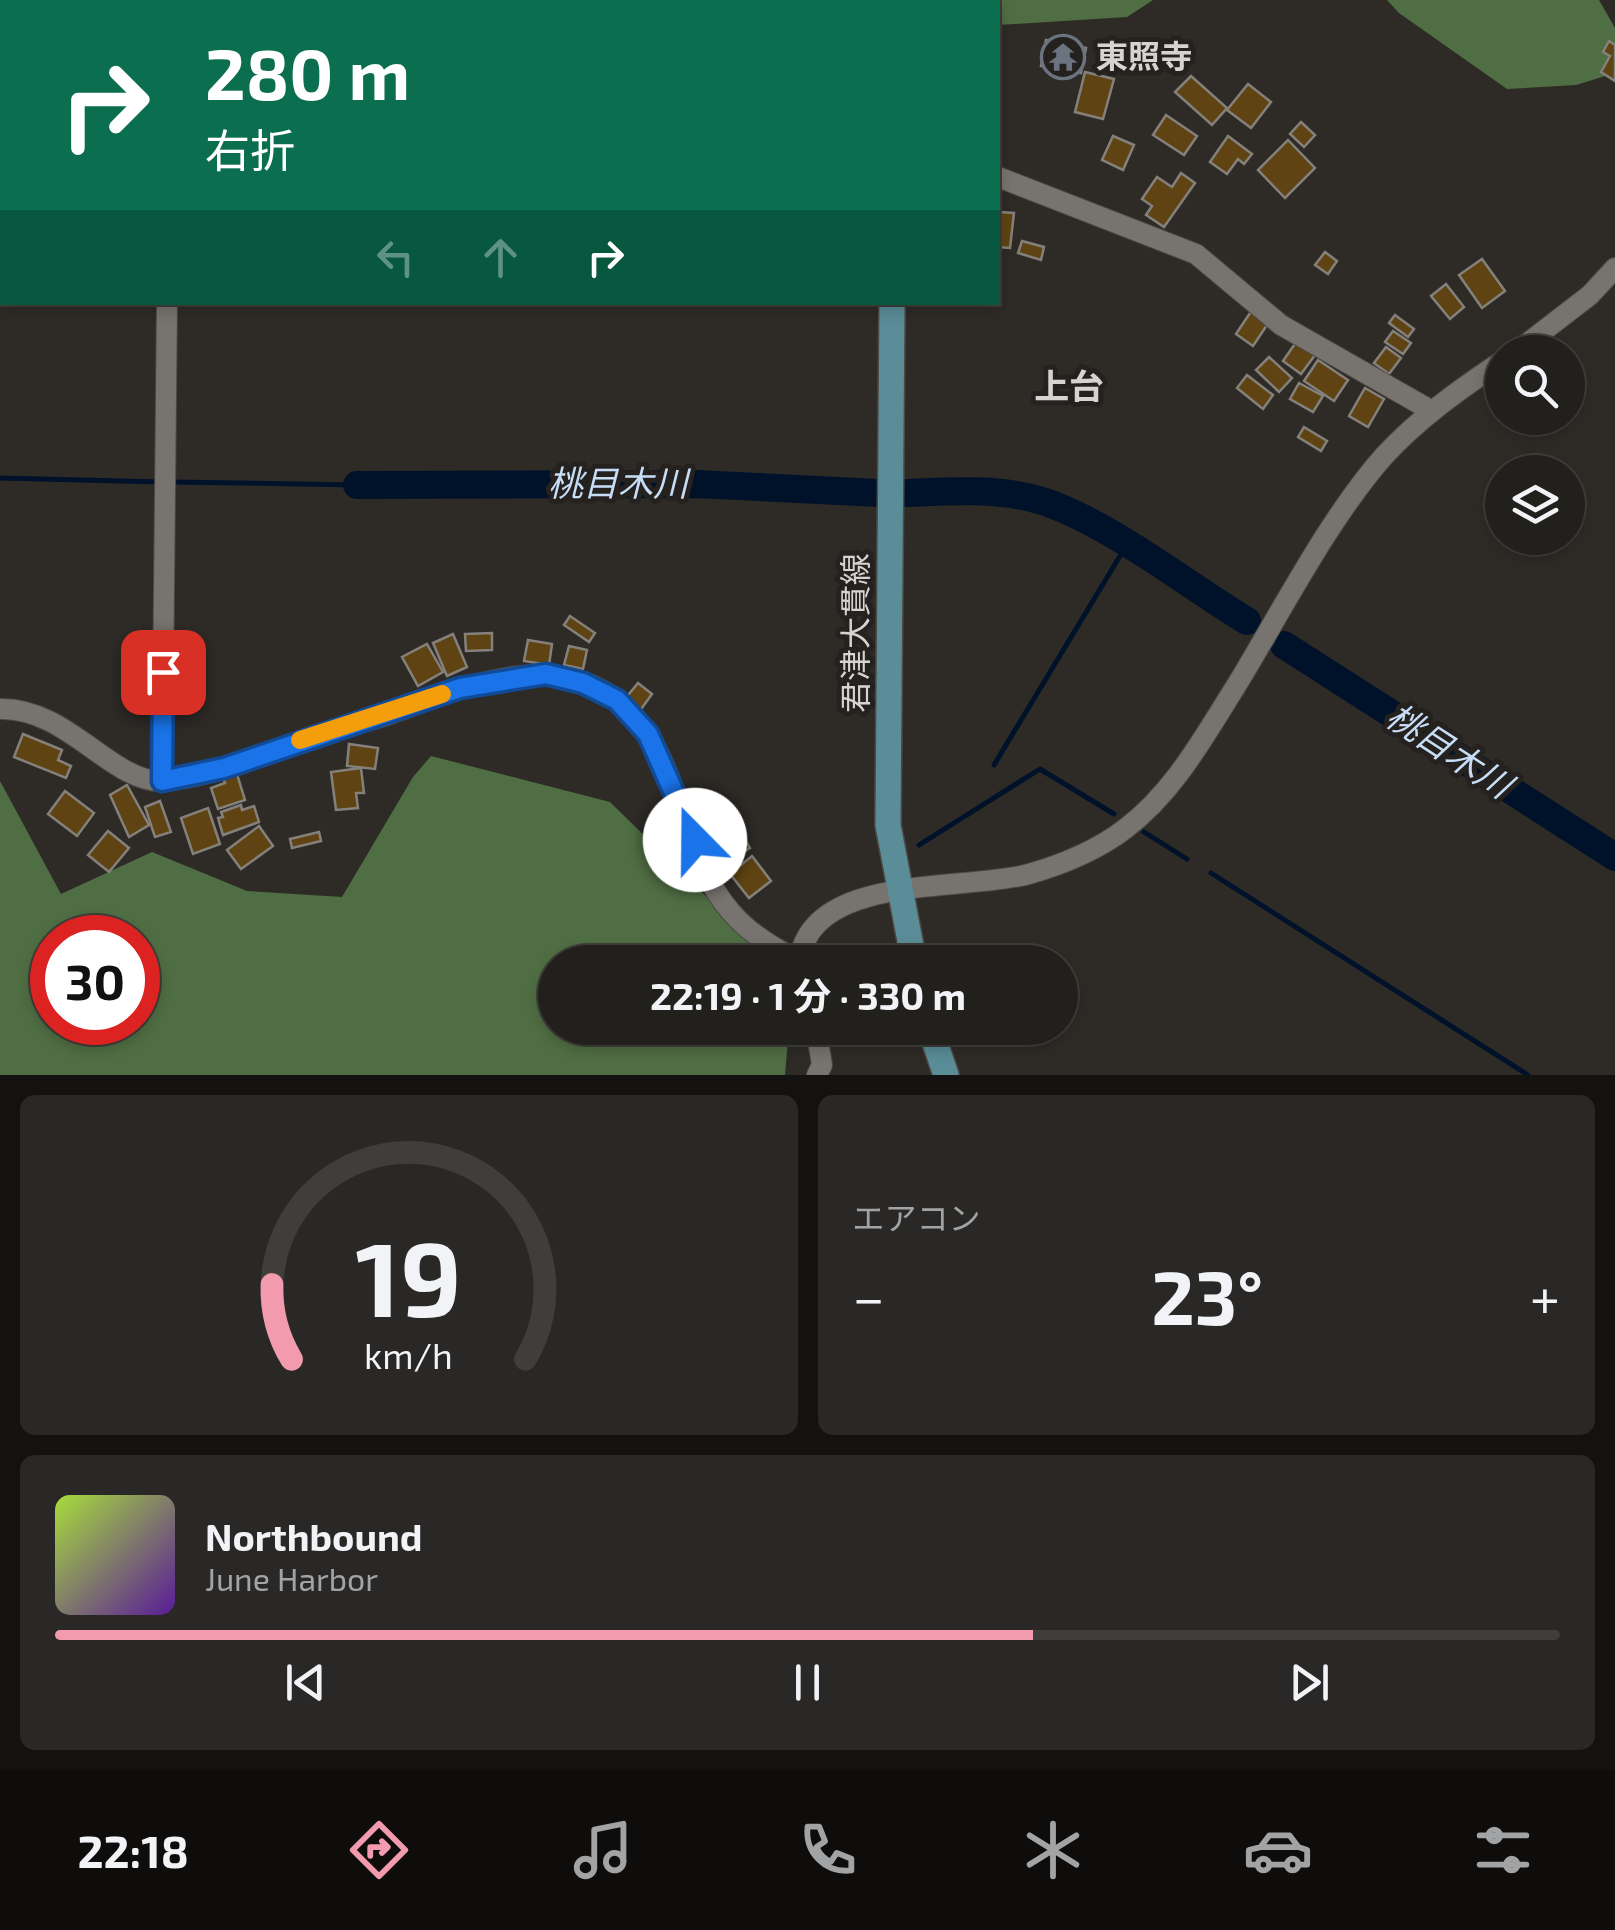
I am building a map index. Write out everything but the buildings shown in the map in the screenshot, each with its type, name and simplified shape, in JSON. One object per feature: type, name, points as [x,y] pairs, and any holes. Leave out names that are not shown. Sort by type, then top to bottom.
[{"type":"main road","name":"君津大貫線","points":[[892,305],[888,825],[911,945]]},
{"type":"main road","points":[[936,1045],[946,1075]]},
{"type":"street","points":[[1000,178],[1196,254],[1281,326],[1432,412]]},
{"type":"street","points":[[1536,335],[1615,268]]},
{"type":"street","points":[[162,781],[167,305]]},
{"type":"street","points":[[807,945],[822,917],[850,902],[1026,875],[1106,844],[1141,817],[1196,750],[1384,457],[1432,412],[1485,374]]},
{"type":"street","points":[[0,709],[52,720],[130,772],[162,781],[224,768],[460,688],[546,674],[583,683],[617,700],[648,734],[710,877],[730,912],[771,945]]},
{"type":"street","points":[[817,1075],[822,1065],[819,1045]]},
{"type":"green space","points":[[1000,0],[1153,0],[1127,17],[1000,25]]},
{"type":"green space","points":[[1387,0],[1599,0],[1615,28],[1615,73],[1576,85],[1507,89],[1399,13]]},
{"type":"green space","points":[[431,756],[610,802],[756,945],[538,945],[538,1045],[788,1045],[785,1075],[0,1075],[0,781],[61,894],[152,852],[247,891],[342,897],[413,777]]},
{"type":"waterway","points":[[0,478],[162,482]]},
{"type":"waterway","points":[[173,482],[357,485]]},
{"type":"waterway","name":"桃目木川","points":[[357,485],[696,484],[879,493]]},
{"type":"waterway","name":"桃目木川","points":[[908,493],[1007,494],[1064,509],[1118,537],[1247,621]]},
{"type":"waterway","points":[[994,765],[1126,546]]},
{"type":"waterway","name":"桃目木川","points":[[1284,645],[1615,857]]},
{"type":"waterway","points":[[919,845],[1040,769],[1114,814]]},
{"type":"waterway","points":[[1144,832],[1187,859]]},
{"type":"waterway","points":[[1211,873],[1528,1075]]},
{"type":"slow traffic","points":[[300,740],[382,717],[442,694]]},
{"type":"place","name":"東照寺","points":[[1063,57]]},
{"type":"district","name":"上台","points":[[1069,387]]},
{"type":"route","points":[[163,672],[162,781],[224,768],[460,688],[546,674],[583,683],[617,700],[648,734],[695,840]]}]
